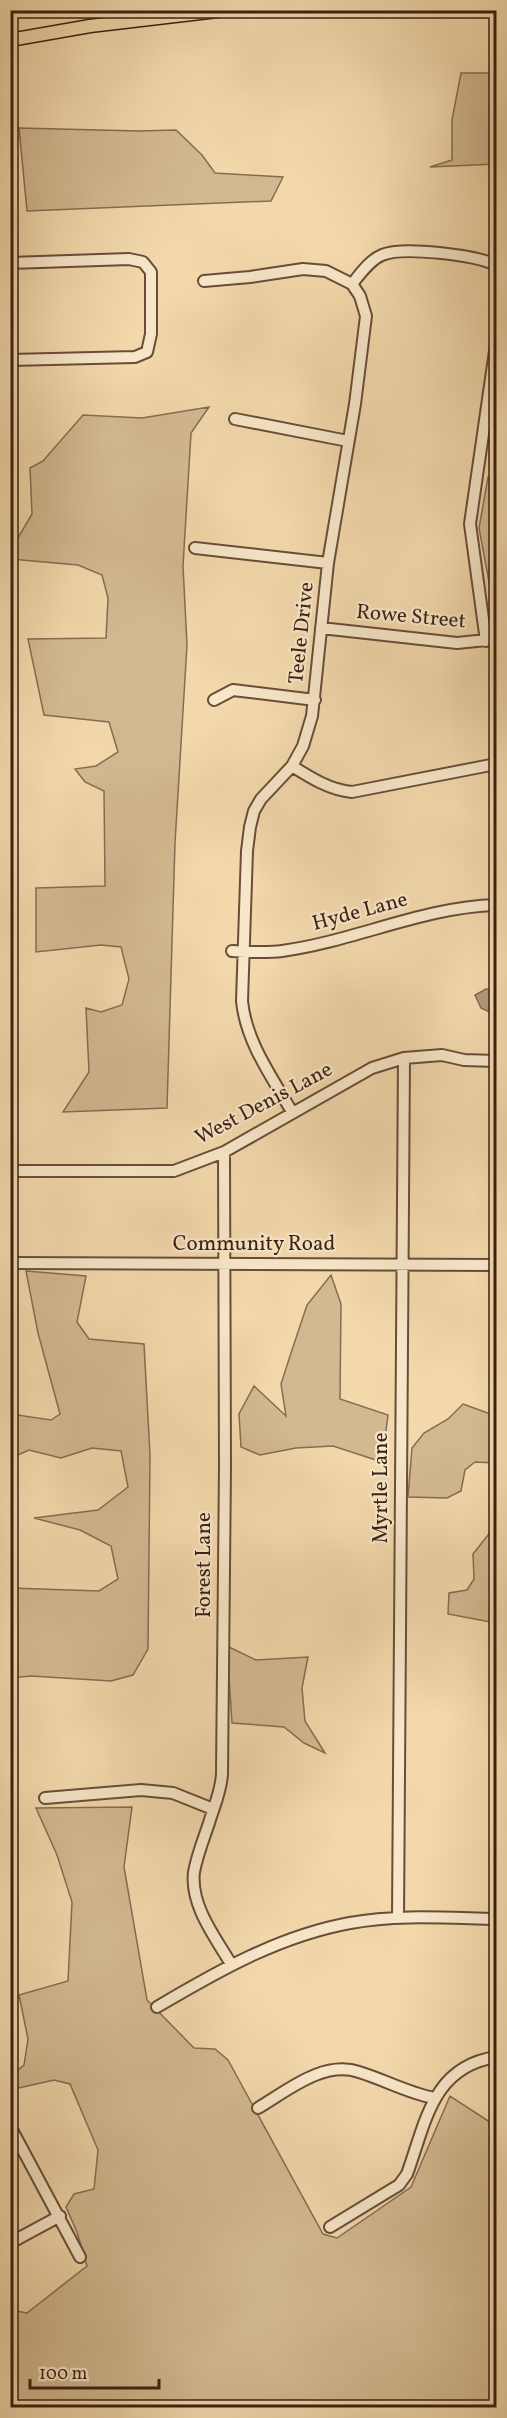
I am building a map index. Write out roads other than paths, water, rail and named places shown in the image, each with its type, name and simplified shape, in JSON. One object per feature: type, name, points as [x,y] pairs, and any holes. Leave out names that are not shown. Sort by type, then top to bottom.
[{"type":"main road","points":[[10,40],[90,26],[226,10]]},
{"type":"street","points":[[204,281],[303,269],[326,271],[352,284],[371,262],[390,252],[421,252],[478,258],[496,265]]},
{"type":"street","points":[[10,263],[129,259],[143,262],[150,272],[151,315],[149,348],[143,355],[10,360]]},
{"type":"street","name":"Teele Drive","points":[[292,1112],[252,1042],[244,1019],[247,851],[254,811],[261,799],[292,766],[309,731],[315,700],[316,665],[328,562],[366,327],[363,305],[352,284]]},
{"type":"street","points":[[491,640],[470,524],[496,344]]},
{"type":"street","points":[[235,419],[348,441]]},
{"type":"street","points":[[195,548],[328,562]]},
{"type":"street","name":"Rowe Street","points":[[321,628],[457,643],[491,640]]},
{"type":"street","points":[[214,700],[232,690],[315,700]]},
{"type":"street","points":[[292,766],[315,780],[336,789],[352,792],[496,764]]},
{"type":"street","name":"Hyde Lane","points":[[232,951],[283,951],[431,913],[470,906],[496,905]]},
{"type":"street","name":"West Denis Lane","points":[[10,1171],[174,1171],[225,1152],[372,1068],[404,1058],[441,1055],[464,1060],[496,1061]]},
{"type":"street","name":"Myrtle Lane","points":[[398,1918],[404,1058]]},
{"type":"street","name":"Forest Lane","points":[[225,1152],[222,1774],[220,1795],[213,1809],[194,1871],[194,1884],[196,1899],[202,1912],[231,1964]]},
{"type":"street","name":"Community Road","points":[[10,1263],[496,1265]]},
{"type":"street","points":[[45,1798],[141,1790],[173,1793],[213,1809]]},
{"type":"street","points":[[157,2007],[231,1964],[266,1948],[325,1928],[398,1918],[496,1919]]},
{"type":"street","points":[[330,2228],[399,2185],[407,2174],[434,2098],[444,2084],[465,2066],[478,2060],[496,2057]]},
{"type":"street","points":[[258,2109],[315,2075],[332,2070],[357,2071],[420,2095],[434,2098]]},
{"type":"street","points":[[10,2126],[80,2257]]},
{"type":"street","points":[[10,2242],[60,2216]]}]
